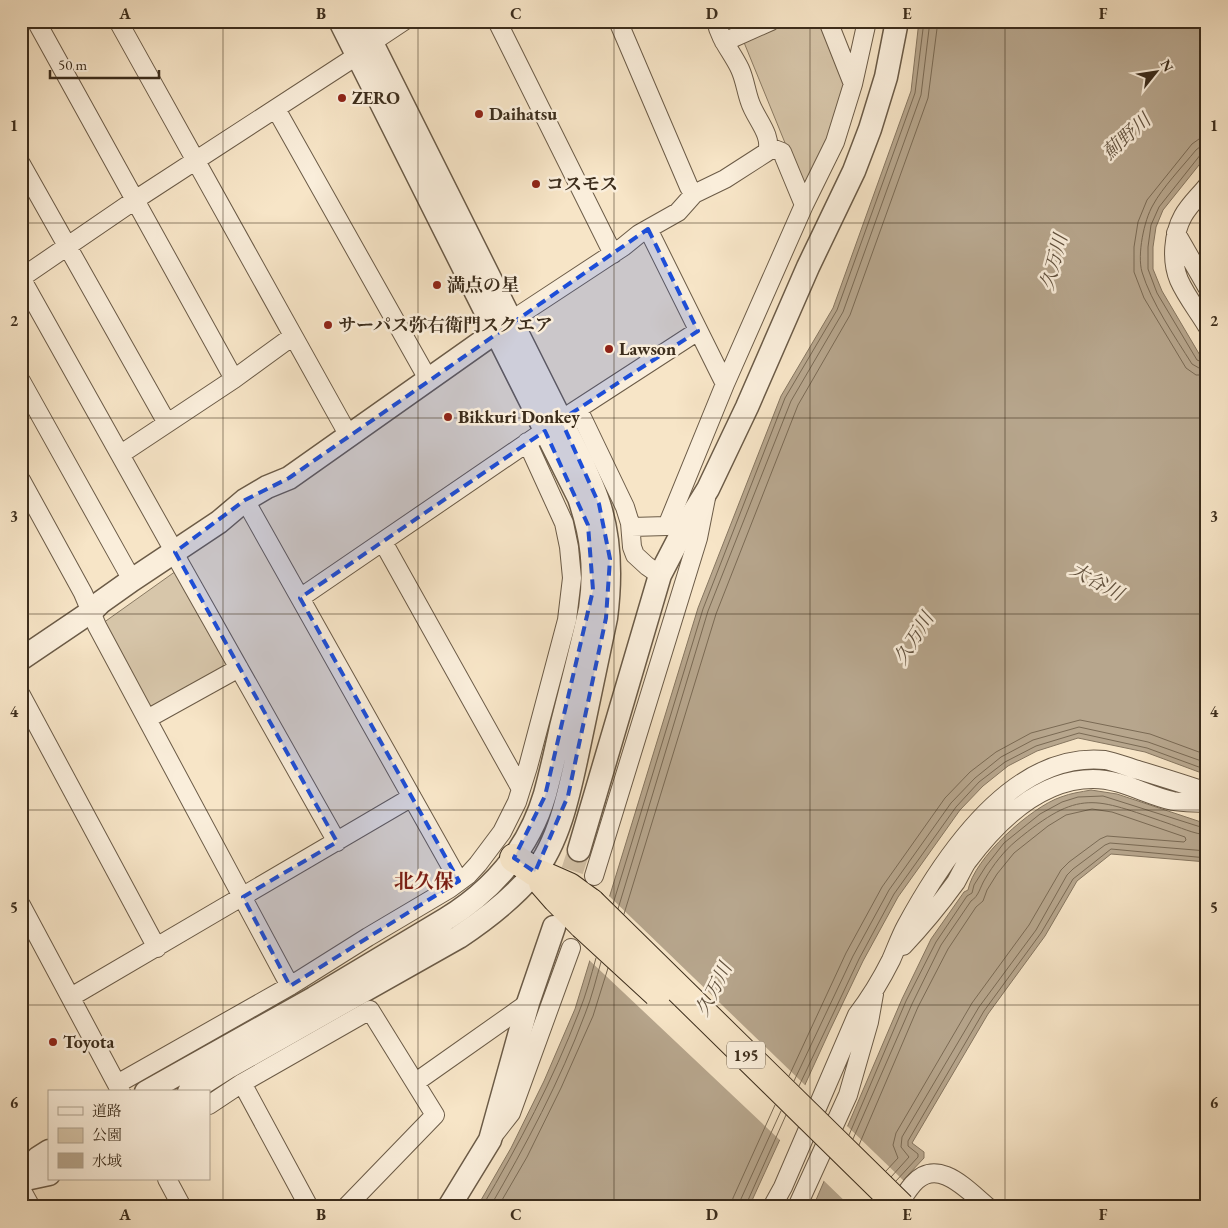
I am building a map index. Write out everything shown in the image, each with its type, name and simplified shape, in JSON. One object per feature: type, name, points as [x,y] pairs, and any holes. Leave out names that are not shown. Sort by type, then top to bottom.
[{"type":"highway","name":"195","points":[[524,865],[569,887],[582,925],[725,1057],[877,1207]]},
{"type":"highway","name":"195","points":[[582,925],[901,1207]]},
{"type":"street","points":[[36,21],[234,379]]},
{"type":"street","points":[[118,21],[350,436]]},
{"type":"street","points":[[192,1090],[227,1068],[459,936],[500,907],[524,865],[531,829],[544,796],[593,590],[593,568],[588,525],[553,425],[364,49],[340,21]]},
{"type":"street","points":[[361,21],[364,49]]},
{"type":"street","points":[[337,842],[21,278],[135,200],[276,109],[404,21]]},
{"type":"street","points":[[497,21],[613,254]]},
{"type":"street","points":[[618,21],[689,187],[694,194]]},
{"type":"street","points":[[22,657],[92,611],[101,602],[132,580],[219,522],[245,500],[267,487],[289,478],[504,326],[613,254],[648,228],[678,212],[694,194],[740,170],[767,152],[769,147],[765,132],[752,108],[740,69],[724,42],[716,21]]},
{"type":"street","points":[[724,42],[771,21]]},
{"type":"street","points":[[828,21],[853,84]]},
{"type":"street","points":[[631,527],[667,526],[725,384],[804,205],[835,142],[853,84],[867,21]]},
{"type":"street","points":[[579,850],[660,574],[687,523],[708,489],[857,162],[870,129],[886,77],[896,21]]},
{"type":"street","points":[[276,109],[428,379]]},
{"type":"street","points":[[769,147],[782,152],[804,205]]},
{"type":"street","points":[[21,164],[168,423]]},
{"type":"street","points":[[1206,325],[1178,279],[1175,262],[1176,233],[1183,216],[1207,186]]},
{"type":"street","points":[[648,228],[725,384]]},
{"type":"street","points":[[1176,233],[1207,287]]},
{"type":"street","points":[[300,598],[553,425],[698,331]]},
{"type":"street","points":[[121,454],[234,379],[293,336]]},
{"type":"street","points":[[21,381],[132,580]]},
{"type":"street","points":[[553,425],[625,507],[631,527],[632,548],[635,554],[647,566],[660,574]]},
{"type":"street","points":[[21,905],[120,1088],[290,986],[459,881],[478,864],[508,821],[521,789],[567,620],[572,578],[570,547],[564,522],[553,425]]},
{"type":"street","points":[[21,480],[83,593],[97,626],[290,986]]},
{"type":"street","points":[[594,876],[698,538],[708,489]]},
{"type":"street","points":[[245,500],[459,881]]},
{"type":"street","points":[[383,542],[521,789]]},
{"type":"street","points":[[147,719],[239,668]]},
{"type":"street","points":[[21,695],[156,948]]},
{"type":"street","points":[[772,1207],[783,1187],[857,1015],[874,994],[905,927],[942,867],[973,826],[1007,793],[1049,768],[1078,761],[1107,760],[1207,792]]},
{"type":"street","points":[[891,960],[921,926],[957,880],[966,863],[994,830],[1028,801],[1049,789],[1072,781],[1094,779],[1122,783],[1174,801],[1207,803]]},
{"type":"street","points":[[71,997],[412,797]]},
{"type":"street","points":[[150,1090],[314,998],[465,907],[488,888],[524,865]]},
{"type":"street","points":[[449,1207],[490,1140],[511,1113],[582,925]]},
{"type":"street","points":[[490,1140],[528,1003],[554,927]]},
{"type":"street","points":[[797,1207],[848,1095],[869,1022],[874,994]]},
{"type":"street","points":[[416,1082],[528,1003]]},
{"type":"street","points":[[210,1104],[242,1083],[370,1010],[435,1115],[346,1207]]},
{"type":"street","points":[[242,1083],[309,1207]]},
{"type":"street","points":[[21,1176],[38,1158],[48,1152]]},
{"type":"street","points":[[897,1207],[913,1183],[927,1173],[942,1173],[961,1185],[988,1207]]},
{"type":"street","points":[[21,1180],[48,1174]]},
{"type":"street","points":[[168,1180],[182,1207]]},
{"type":"street","points":[[21,1189],[31,1207]]},
{"type":"highlighted area","points":[[648,229],[698,331],[561,420],[599,504],[610,559],[606,618],[568,796],[535,872],[514,858],[545,796],[593,590],[588,525],[545,431],[300,598],[459,881],[290,986],[243,897],[337,842],[175,552],[245,500],[289,478]]},
{"type":"green space","points":[[789,21],[820,21],[845,82],[833,125],[808,182],[801,182],[743,40]]},
{"type":"green space","points":[[176,571],[227,662],[226,668],[156,708],[148,707],[103,623]]},
{"type":"water","points":[[919,21],[1207,21],[1207,155],[1163,210],[1156,227],[1153,247],[1153,269],[1162,291],[1201,357],[1207,354],[1207,361],[1205,363],[1207,366],[1207,775],[1145,752],[1078,738],[1037,751],[1008,766],[983,786],[960,810],[898,897],[863,961],[749,1207],[477,1207],[511,1148],[544,1081],[575,1009],[698,608],[781,396],[833,308],[911,91]]},
{"type":"water","points":[[1091,790],[1117,794],[1207,824],[1207,862],[1111,854],[1077,881],[1045,936],[988,1014],[912,1143],[924,1152],[924,1158],[878,1207],[813,1207],[902,999],[931,939],[964,892],[968,890],[972,877],[981,863],[1006,835],[1035,811],[1061,797]]},
{"type":"pier","points":[[608,895],[807,1087],[782,1142],[588,959]]},
{"type":"pier","points":[[845,1124],[905,1182],[882,1207],[851,1207],[822,1179]]},
{"type":"tunnel","points":[[562,902],[579,850]]},
{"type":"place","name":"ZERO","points":[[342,98]]},
{"type":"place","name":"Daihatsu","points":[[479,114]]},
{"type":"place","name":"コスモス","points":[[536,184]]},
{"type":"place","name":"満点の星","points":[[437,285]]},
{"type":"place","name":"サーパス弥右衛門スクエア","points":[[328,325]]},
{"type":"place","name":"Lawson","points":[[609,349]]},
{"type":"place","name":"Bikkuri Donkey","points":[[448,417]]},
{"type":"place","name":"Toyota","points":[[53,1042]]},
{"type":"district","name":"北久保","points":[[424,881]]},
{"type":"water label","name":"薊野川","points":[[1126,136]]},
{"type":"water label","name":"久万川","points":[[1053,262]]},
{"type":"water label","name":"大谷川","points":[[1097,581]]},
{"type":"water label","name":"久万川","points":[[913,638]]},
{"type":"water label","name":"久万川","points":[[713,989]]}]
